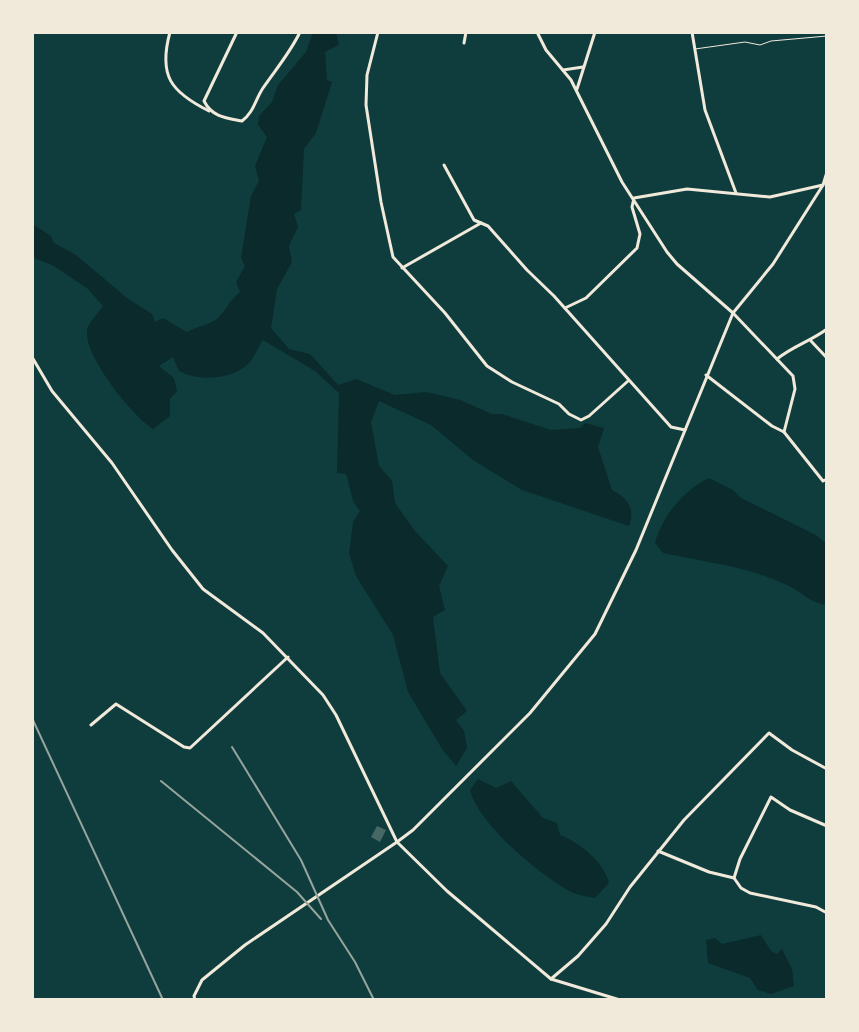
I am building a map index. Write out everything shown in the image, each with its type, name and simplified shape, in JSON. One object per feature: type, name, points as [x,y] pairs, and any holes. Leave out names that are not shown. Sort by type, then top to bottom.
[{"type":"street","points":[[170,32],[165,66],[181,97],[224,118],[242,121],[250,115],[261,91],[291,50],[300,32]]},
{"type":"street","points":[[209,111],[204,101],[237,32]]},
{"type":"street","points":[[378,32],[367,75],[366,105],[381,202],[393,257],[401,269],[445,313],[487,366],[512,382],[559,404],[581,420],[628,381]]},
{"type":"street","points":[[464,43],[466,32]]},
{"type":"street","points":[[537,32],[576,92],[622,182],[677,264],[733,313],[793,376],[795,389],[784,432]]},
{"type":"street","points":[[576,92],[595,32]]},
{"type":"street","points":[[692,32],[705,110],[736,193]]},
{"type":"street","points":[[563,70],[584,67]]},
{"type":"street","points":[[444,165],[474,220],[488,226],[671,427],[685,430]]},
{"type":"street","points":[[194,998],[202,980],[245,945],[413,830],[530,713],[595,634],[636,550],[733,313],[773,264],[825,185],[827,172]]},
{"type":"street","points":[[634,198],[673,190],[770,197],[825,185]]},
{"type":"street","points":[[565,308],[586,298],[637,248],[640,234],[632,207],[634,198]]},
{"type":"street","points":[[401,269],[481,223]]},
{"type":"street","points":[[777,359],[827,329]]},
{"type":"street","points":[[811,341],[827,358]]},
{"type":"street","points":[[32,357],[52,391],[112,463],[203,589],[263,633],[323,695],[336,715],[397,842],[447,891],[551,979],[620,1000]]},
{"type":"street","points":[[706,375],[784,432],[823,481],[827,479]]},
{"type":"street","points":[[91,725],[116,704],[190,748],[288,657]]},
{"type":"street","points":[[551,979],[578,956],[606,924],[630,887],[693,810],[769,733],[827,769]]},
{"type":"street","points":[[734,878],[740,859],[771,797],[790,810],[827,826]]},
{"type":"street","points":[[658,851],[709,872],[734,878],[741,888],[750,893],[816,907],[827,913]]},
{"type":"lane","points":[[694,49],[745,42],[760,45],[771,41],[827,36]]},
{"type":"water","points":[[313,32],[336,32],[339,45],[325,52],[327,80],[332,82],[316,133],[304,149],[301,210],[294,214],[298,227],[289,246],[292,262],[277,289],[271,328],[289,349],[310,354],[338,385],[356,379],[395,395],[426,392],[551,430],[580,428],[585,423],[604,428],[598,447],[612,490],[626,500],[631,509],[629,526],[522,490],[473,460],[431,425],[379,401],[371,422],[379,466],[392,481],[395,503],[415,531],[448,566],[439,586],[445,610],[433,617],[440,673],[467,711],[456,720],[464,731],[467,748],[456,766],[442,749],[408,692],[393,635],[356,576],[349,553],[353,522],[360,511],[353,501],[346,474],[337,473],[339,393],[315,371],[263,340],[250,362],[225,376],[206,378],[187,375],[179,371],[173,357],[159,366],[174,378],[177,391],[170,399],[170,416],[153,429],[111,385],[88,343],[87,329],[103,306],[88,289],[54,266],[32,257],[32,224],[152,314],[155,322],[163,318],[187,332],[218,318],[240,292],[236,282],[245,266],[241,258],[251,196],[259,181],[255,166],[267,137],[258,125],[259,116],[272,102],[278,85],[306,52]]},
{"type":"water","points":[[709,478],[733,490],[741,498],[816,535],[827,544],[827,605],[759,574],[663,553],[655,543],[669,513],[691,489]]},
{"type":"water","points":[[478,779],[496,788],[511,781],[543,818],[557,823],[560,835],[575,842],[596,860],[609,883],[595,898],[580,895],[558,884],[527,861],[497,833],[476,804],[470,790]]},
{"type":"water","points":[[761,935],[771,951],[777,954],[782,949],[792,969],[794,986],[771,994],[758,990],[750,978],[708,963],[706,940],[715,938],[722,944]]},
{"type":"building","points":[[377,826],[386,830],[380,842],[371,837]]},
{"type":"railway","points":[[32,718],[163,1000]]},
{"type":"railway","points":[[232,747],[301,860],[328,920],[355,962],[374,1000]]},
{"type":"railway","points":[[161,781],[297,892],[321,919]]}]
